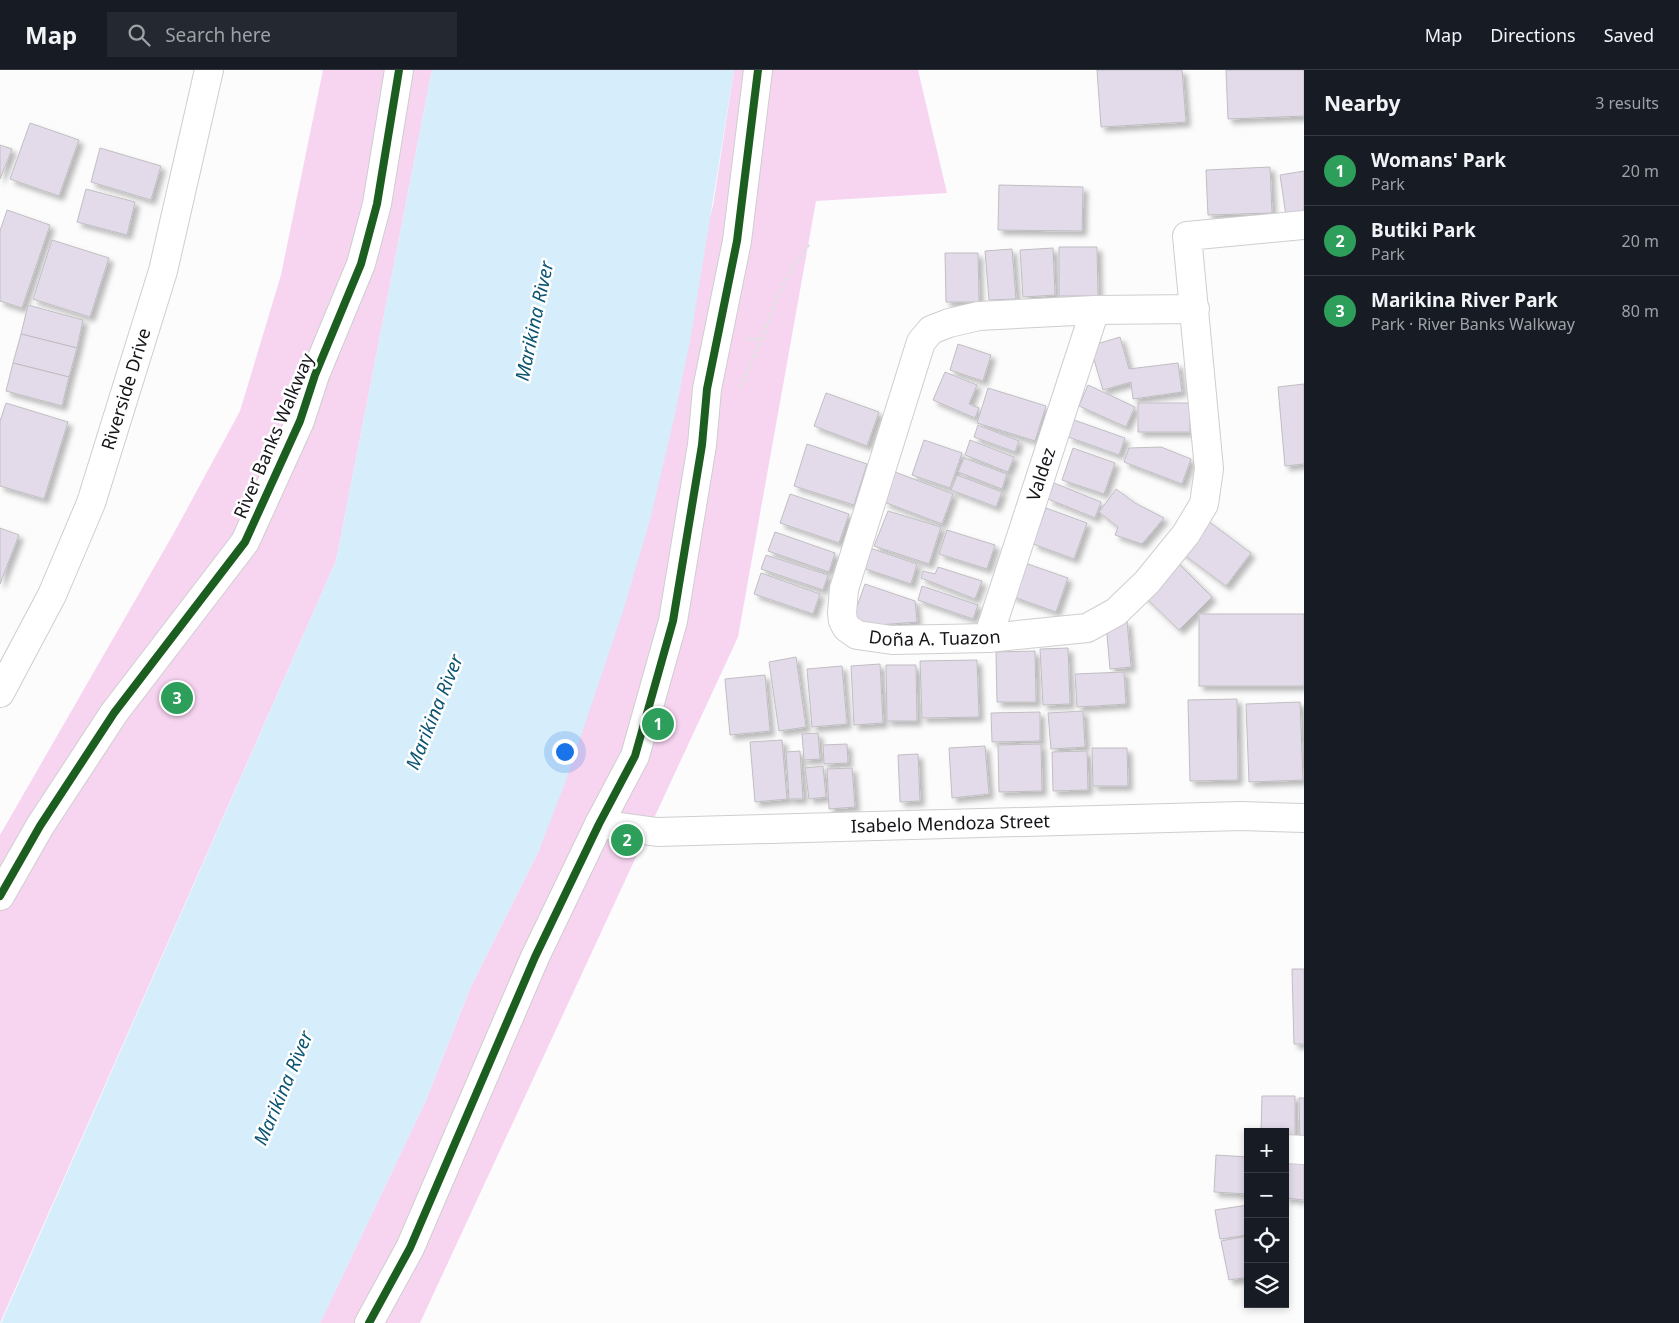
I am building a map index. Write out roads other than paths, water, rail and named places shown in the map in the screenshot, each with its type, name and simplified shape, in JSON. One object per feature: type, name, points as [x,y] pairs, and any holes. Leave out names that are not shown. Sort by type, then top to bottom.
[{"type":"street","name":"Riverside Drive","points":[[0,693],[52,595],[91,503],[163,272],[209,70]]},
{"type":"street","name":"River Banks Walkway","points":[[0,896],[40,826],[114,713],[245,542],[300,420],[315,374],[362,264],[377,204],[399,70]]},
{"type":"street","points":[[369,1323],[410,1248],[535,957],[635,756],[673,621],[702,445],[707,389],[737,241],[758,70]]},
{"type":"street","name":"Doña A. Tuazon","points":[[1195,310],[1095,310],[979,316],[949,323],[931,330],[921,342],[844,589],[843,621],[847,628],[857,635],[892,640],[988,638],[1087,628],[1116,612],[1147,582],[1186,534],[1204,504],[1209,469],[1195,310],[1187,236],[1304,225]]},
{"type":"street","name":"Valdez","points":[[988,638],[1095,310]]},
{"type":"street","name":"Isabelo Mendoza Street","points":[[600,824],[656,832],[1241,816],[1304,818]]},
{"type":"street","points":[[1289,1149],[1304,1150]]},
{"type":"water","name":"Marikina River","points":[[432,70],[734,70],[691,336],[673,423],[650,520],[623,611],[565,783],[539,850],[471,986],[426,1100],[320,1323],[1,1323],[336,561]]},
{"type":"place","name":"Marikina River Park","points":[[177,698]]},
{"type":"place","name":"Womans' Park","points":[[658,724]]},
{"type":"place","name":"Butiki Park","points":[[627,840]]}]
